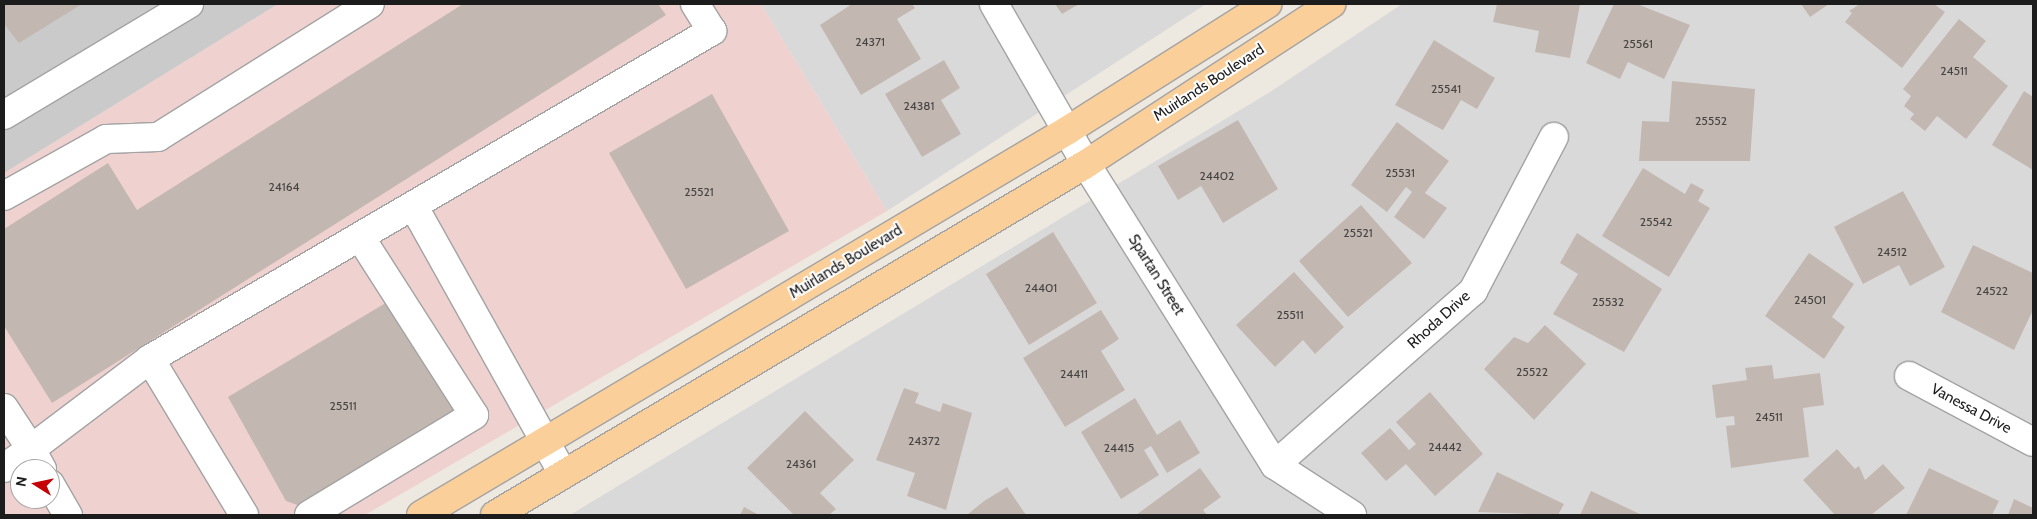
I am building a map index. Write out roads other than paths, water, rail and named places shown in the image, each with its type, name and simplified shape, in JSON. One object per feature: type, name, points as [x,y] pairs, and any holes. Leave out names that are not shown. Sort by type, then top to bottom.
[{"type":"main road","name":"Muirlands Boulevard","points":[[421,515],[1068,130],[1267,4]]},
{"type":"main road","name":"Muirlands Boulevard","points":[[495,515],[1086,164],[1331,4]]},
{"type":"street","points":[[4,116],[189,4]]},
{"type":"street","points":[[4,196],[106,139],[158,137],[370,4]]},
{"type":"street","points":[[4,408],[36,459],[150,360],[712,31],[695,4]]},
{"type":"street","name":"Spartan Street","points":[[994,4],[1086,164],[1275,464],[1352,515]]},
{"type":"street","name":"Rhoda Drive","points":[[1275,464],[1473,291],[1554,137]]},
{"type":"street","points":[[414,207],[563,474]]},
{"type":"street","points":[[309,515],[474,415],[361,238]]},
{"type":"street","points":[[150,360],[244,515]]},
{"type":"street","name":"Vanessa Drive","points":[[1909,376],[2033,442]]},
{"type":"street","points":[[60,501],[68,515]]}]
